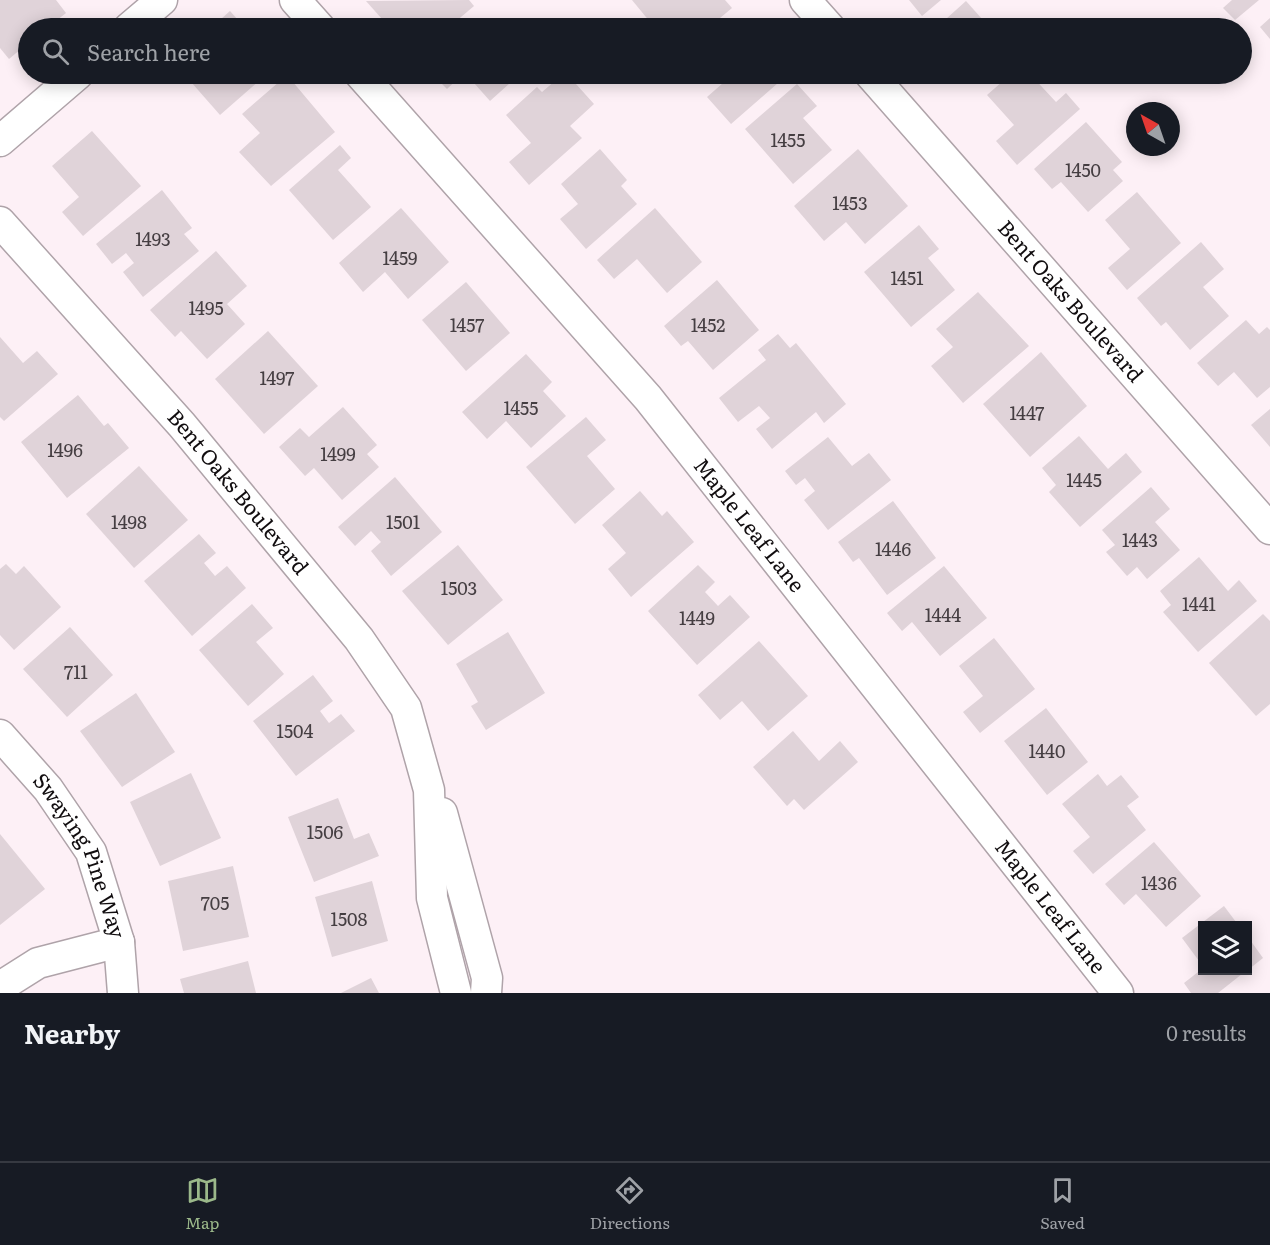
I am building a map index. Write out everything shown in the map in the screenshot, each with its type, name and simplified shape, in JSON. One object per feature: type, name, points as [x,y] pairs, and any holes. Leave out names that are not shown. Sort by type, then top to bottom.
[{"type":"street","points":[[141,18],[162,0]]},
{"type":"street","points":[[295,0],[311,18]]},
{"type":"street","points":[[805,0],[821,18]]},
{"type":"street","points":[[0,141],[66,84]]},
{"type":"street","name":"Maple Leaf Lane","points":[[369,84],[648,398],[1119,993]]},
{"type":"street","name":"Bent Oaks Boulevard","points":[[879,84],[1270,529]]},
{"type":"street","name":"Bent Oaks Boulevard","points":[[0,222],[182,425],[359,639],[406,708],[429,790],[442,814],[487,978],[486,993]]},
{"type":"street","name":"Swaying Pine Way","points":[[0,735],[48,789],[91,852],[119,942],[123,993]]},
{"type":"street","name":"Bent Oaks Boulevard","points":[[429,790],[432,898],[456,993]]},
{"type":"street","points":[[0,987],[38,963],[119,942]]},
{"type":"building","points":[[0,0],[56,0],[66,13],[60,18],[18,18],[18,51],[9,59],[0,48]]},
{"type":"building","points":[[469,0],[474,6],[460,18],[381,18],[366,1]]},
{"type":"building","points":[[632,0],[725,0],[732,8],[720,18],[647,18]]},
{"type":"building","points":[[909,0],[941,0],[922,16]]},
{"type":"building","points":[[1232,0],[1259,0],[1237,18],[1233,18],[1223,8]]},
{"type":"building","points":[[966,1],[981,18],[947,18]]},
{"type":"building","points":[[230,11],[236,18],[222,18]]},
{"type":"building","points":[[1270,18],[1270,39],[1260,27]]},
{"type":"building","points":[[193,84],[256,84],[220,115]]},
{"type":"building","points":[[277,84],[295,84],[335,132],[271,186],[239,152],[260,133],[242,114]]},
{"type":"building","points":[[442,84],[452,84],[447,89]]},
{"type":"building","points":[[475,84],[509,84],[490,101]]},
{"type":"building","points":[[551,84],[576,84],[594,104],[570,126],[582,138],[529,185],[509,162],[531,143],[506,115],[537,87],[542,92]]},
{"type":"building","points":[[722,84],[777,84],[731,124],[707,97]]},
{"type":"building","points":[[797,84],[817,106],[803,118],[832,150],[793,184],[745,129]]},
{"type":"building","points":[[1000,84],[1039,84],[1056,102],[1066,93],[1080,109],[1017,165],[996,141],[1014,125],[987,95]]},
{"type":"building","points":[[1086,122],[1122,162],[1113,170],[1123,181],[1088,212],[1061,182],[1052,189],[1034,169]]},
{"type":"building","points":[[92,131],[141,186],[83,236],[62,212],[79,197],[52,166]]},
{"type":"building","points":[[340,145],[351,158],[338,170],[371,207],[333,240],[289,190]]},
{"type":"building","points":[[600,149],[627,180],[621,186],[637,204],[586,249],[560,219],[578,204],[561,184]]},
{"type":"building","points":[[858,149],[908,206],[865,244],[846,222],[824,241],[794,206]]},
{"type":"building","points":[[162,190],[192,228],[184,234],[199,251],[143,297],[123,272],[134,263],[126,253],[112,264],[96,244]]},
{"type":"building","points":[[1137,192],[1181,243],[1127,290],[1108,268],[1130,249],[1105,220]]},
{"type":"building","points":[[401,208],[449,262],[408,299],[385,272],[363,292],[339,263]]},
{"type":"building","points":[[655,208],[702,262],[667,293],[637,259],[614,279],[597,260]]},
{"type":"building","points":[[919,225],[939,249],[928,258],[955,290],[911,327],[864,272]]},
{"type":"building","points":[[1201,242],[1224,269],[1203,287],[1229,316],[1190,350],[1166,322],[1161,326],[1137,298]]},
{"type":"building","points":[[216,251],[247,286],[227,304],[245,324],[207,359],[181,331],[175,337],[150,310]]},
{"type":"building","points":[[717,280],[759,330],[713,370],[688,341],[681,346],[664,326]]},
{"type":"building","points":[[466,282],[510,333],[466,371],[422,320]]},
{"type":"building","points":[[978,292],[1029,346],[963,403],[931,366],[953,347],[936,329]]},
{"type":"building","points":[[1246,320],[1259,334],[1267,327],[1270,330],[1270,387],[1257,398],[1234,372],[1218,386],[1197,363]]},
{"type":"building","points":[[268,331],[318,386],[264,434],[215,379]]},
{"type":"building","points":[[778,334],[790,348],[796,343],[846,404],[824,423],[816,412],[772,449],[756,429],[770,418],[759,406],[738,422],[719,398],[766,360],[758,350]]},
{"type":"building","points":[[0,337],[23,363],[37,351],[58,374],[4,421],[0,417]]},
{"type":"building","points":[[1041,352],[1087,406],[1030,457],[983,404]]},
{"type":"building","points":[[526,354],[552,382],[543,391],[566,416],[531,448],[506,421],[487,439],[462,412]]},
{"type":"building","points":[[78,395],[104,426],[108,423],[129,448],[67,498],[21,442]]},
{"type":"building","points":[[343,407],[377,445],[367,454],[379,467],[342,500],[314,468],[305,476],[279,447],[300,428],[309,437]]},
{"type":"building","points":[[1270,409],[1270,447],[1251,425]]},
{"type":"building","points":[[586,417],[606,440],[587,456],[615,489],[575,524],[526,467]]},
{"type":"building","points":[[1079,436],[1108,469],[1126,453],[1142,472],[1080,527],[1049,492],[1056,485],[1042,468]]},
{"type":"building","points":[[828,437],[852,466],[869,453],[891,480],[828,530],[804,500],[815,491],[805,478],[796,485],[785,471]]},
{"type":"building","points":[[139,466],[188,520],[134,568],[86,514]]},
{"type":"building","points":[[395,477],[442,532],[391,576],[371,551],[381,542],[371,531],[355,546],[338,527]]},
{"type":"building","points":[[1151,487],[1170,509],[1155,522],[1180,550],[1147,579],[1137,567],[1127,576],[1106,552],[1115,545],[1102,530]]},
{"type":"building","points":[[640,491],[662,516],[667,511],[694,542],[631,597],[608,569],[626,553],[602,525]]},
{"type":"building","points":[[893,501],[936,558],[887,595],[859,558],[853,562],[838,542]]},
{"type":"building","points":[[199,534],[216,553],[204,563],[215,576],[227,566],[246,588],[192,636],[144,581]]},
{"type":"building","points":[[458,545],[503,600],[448,645],[402,591]]},
{"type":"building","points":[[1199,557],[1228,591],[1239,580],[1257,601],[1198,652],[1163,612],[1171,605],[1160,591]]},
{"type":"building","points":[[6,564],[16,574],[24,566],[61,607],[14,650],[0,635],[0,569]]},
{"type":"building","points":[[698,565],[715,582],[705,592],[718,606],[730,595],[750,617],[697,665],[648,611]]},
{"type":"building","points":[[944,566],[987,618],[940,656],[912,622],[902,631],[887,613]]},
{"type":"building","points":[[252,604],[273,628],[256,642],[284,674],[248,706],[199,650]]},
{"type":"building","points":[[1263,614],[1270,621],[1270,704],[1256,716],[1209,663]]},
{"type":"building","points":[[70,627],[113,675],[67,717],[23,669]]},
{"type":"building","points":[[508,632],[545,693],[486,730],[471,706],[478,702],[456,664]]},
{"type":"building","points":[[994,638],[1035,689],[980,733],[963,712],[983,696],[959,666]]},
{"type":"building","points":[[759,641],[808,696],[768,731],[742,701],[720,720],[698,695]]},
{"type":"building","points":[[313,675],[333,701],[320,711],[329,723],[341,714],[355,731],[296,776],[253,721]]},
{"type":"building","points":[[136,693],[175,752],[122,787],[80,731]]},
{"type":"building","points":[[1046,708],[1088,762],[1047,795],[1004,741]]},
{"type":"building","points":[[793,731],[819,761],[840,741],[858,762],[804,810],[794,799],[787,806],[753,767]]},
{"type":"building","points":[[191,773],[221,838],[160,866],[130,802]]},
{"type":"building","points":[[1098,774],[1107,786],[1121,775],[1139,797],[1127,806],[1146,830],[1093,874],[1073,851],[1090,837],[1062,804]]},
{"type":"building","points":[[338,798],[354,839],[369,833],[379,856],[314,882],[288,817]]},
{"type":"building","points":[[0,834],[45,889],[0,925]]},
{"type":"building","points":[[1154,842],[1201,896],[1166,927],[1136,894],[1124,905],[1105,884]]},
{"type":"building","points":[[233,866],[249,937],[183,951],[168,881]]},
{"type":"building","points":[[372,881],[388,941],[332,957],[315,897]]},
{"type":"building","points":[[1224,906],[1235,921],[1204,921]]},
{"type":"building","points":[[1198,926],[1198,960],[1182,938]]},
{"type":"building","points":[[1252,943],[1263,958],[1252,967]]},
{"type":"building","points":[[248,961],[256,993],[184,993],[180,979]]},
{"type":"building","points":[[1198,972],[1198,975],[1241,975],[1218,993],[1191,993],[1184,983]]},
{"type":"building","points":[[371,978],[379,993],[341,993]]}]
